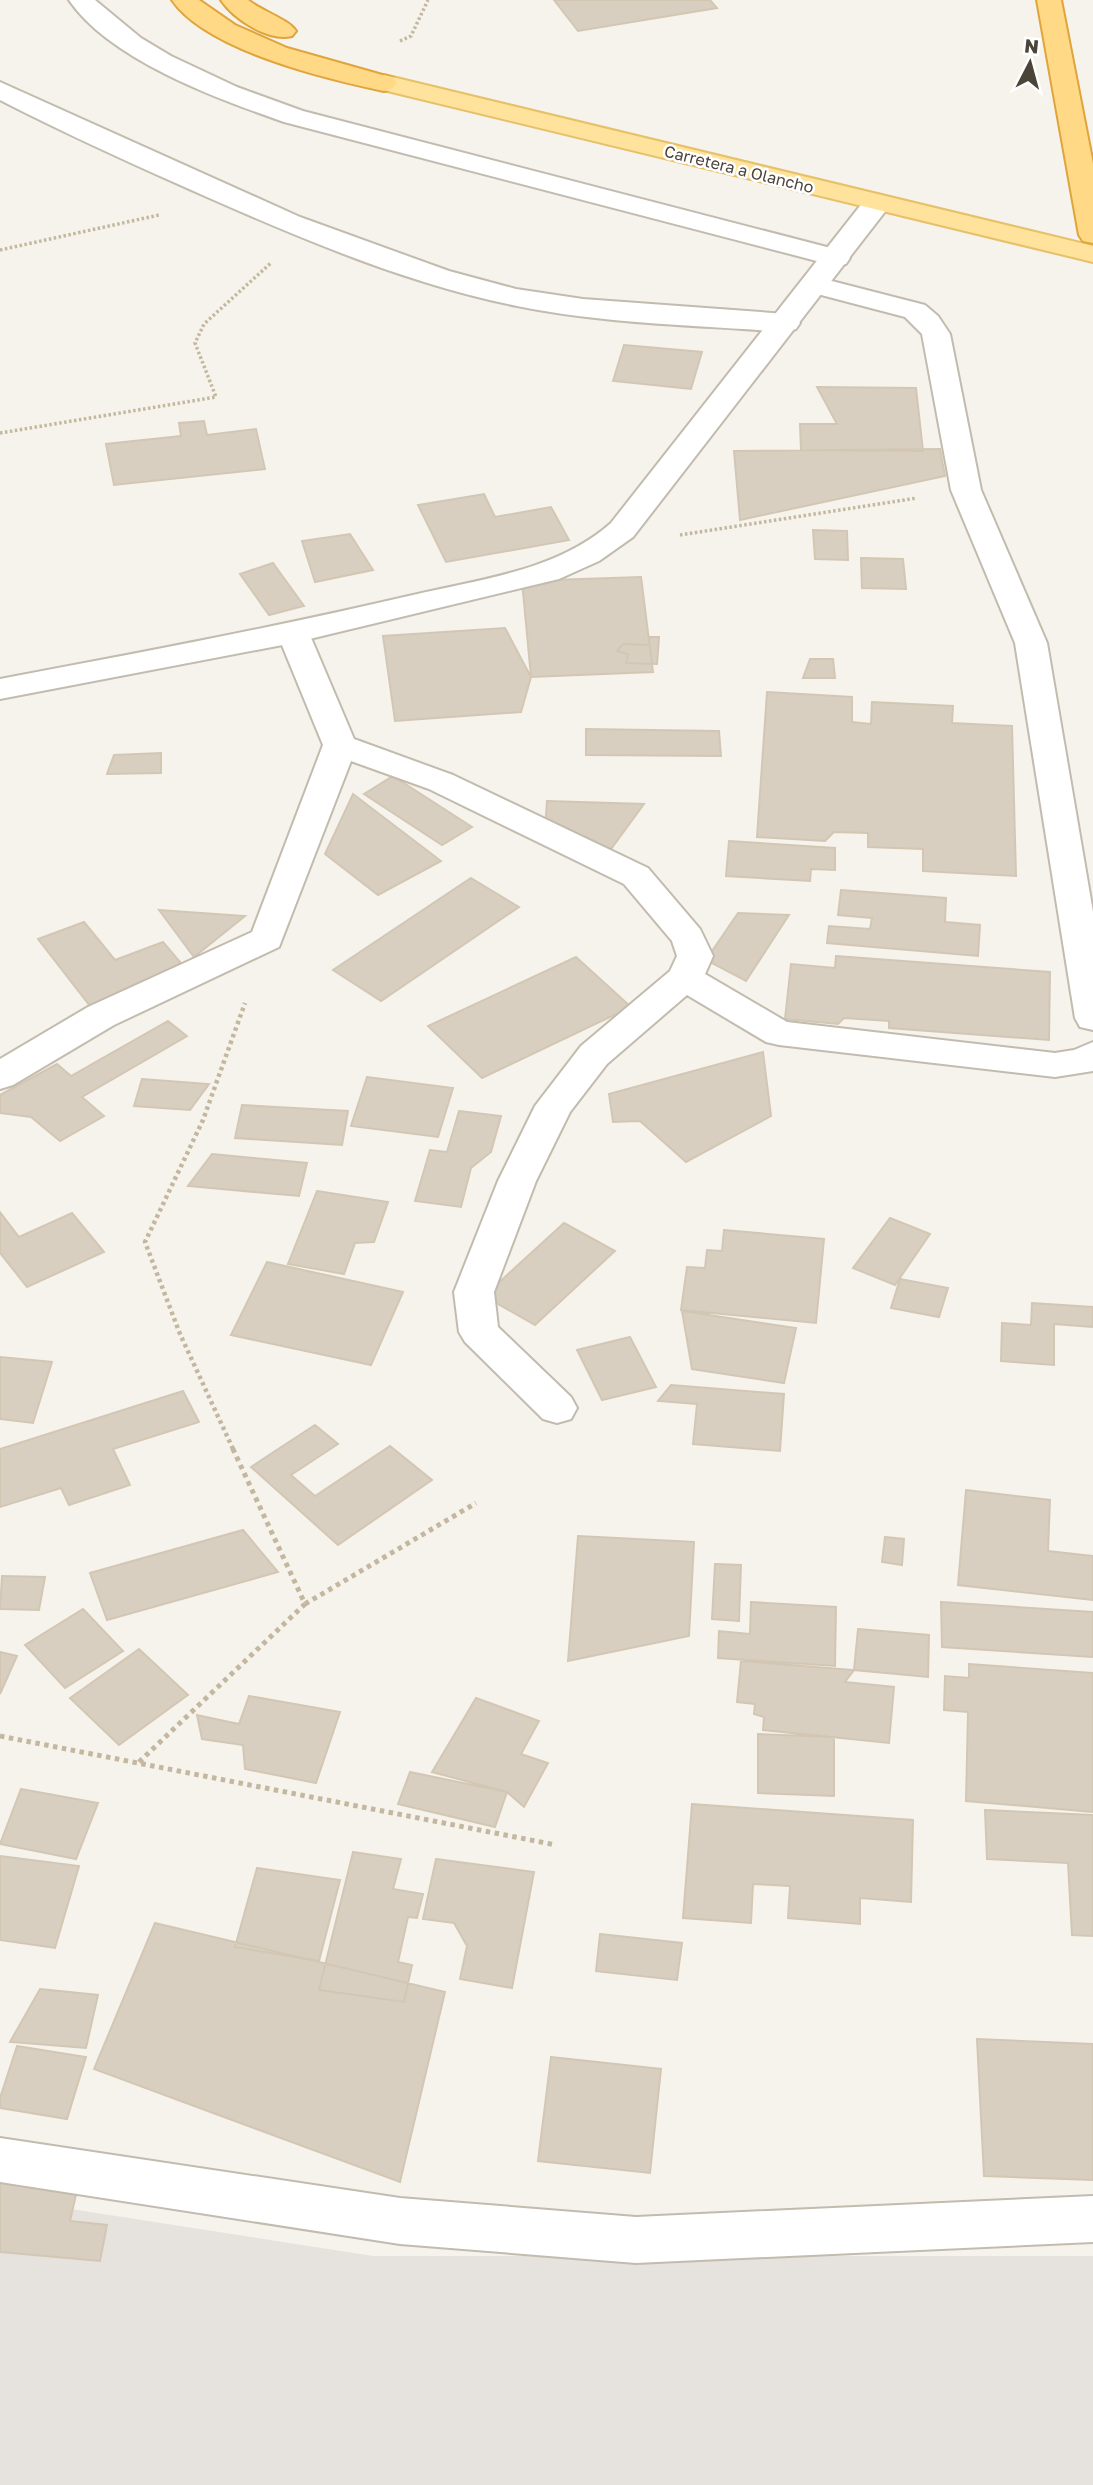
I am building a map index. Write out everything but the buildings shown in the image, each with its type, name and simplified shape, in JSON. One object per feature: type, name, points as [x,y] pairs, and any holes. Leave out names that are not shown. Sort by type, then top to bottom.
[{"type":"highway","points":[[184,0],[234,33],[331,73],[384,83]]},
{"type":"highway","points":[[233,0],[253,17],[352,64],[384,83]]},
{"type":"highway","points":[[1049,0],[1093,235]]},
{"type":"main road","name":"Carretera a Olancho","points":[[384,83],[1093,254]]},
{"type":"street","points":[[81,0],[95,15],[150,52],[260,106],[325,128],[836,258]]},
{"type":"street","points":[[0,90],[71,127],[306,231],[435,276],[517,297],[583,307],[786,323]]},
{"type":"street","points":[[0,689],[293,633],[548,572],[605,547],[622,530],[786,323],[877,203]]},
{"type":"street","points":[[816,285],[915,311],[928,321],[936,334],[966,490],[1031,643],[1093,1018]]},
{"type":"street","points":[[0,1076],[101,1016],[267,939],[340,746],[293,633]]},
{"type":"street","points":[[340,746],[441,782],[636,876],[688,937],[695,956],[685,978],[594,1055],[554,1106],[517,1181],[474,1292],[479,1332],[557,1408]]},
{"type":"street","points":[[685,978],[779,1033],[1055,1065],[1084,1061],[1093,1054]]},
{"type":"street","points":[[0,2160],[400,2221],[636,2240],[1093,2219]]},
{"type":"path","points":[[411,36],[428,0]]},
{"type":"path","points":[[0,250],[235,199]]},
{"type":"path","points":[[0,433],[216,397],[195,343],[204,324],[306,231]]},
{"type":"path","points":[[605,547],[966,490]]},
{"type":"path","points":[[267,939],[203,1120],[145,1242],[180,1334],[305,1604]]},
{"type":"path","points":[[139,1762],[305,1604],[476,1503]]},
{"type":"path","points":[[0,1736],[556,1845]]},
{"type":"shaded area","points":[[0,2198],[373,2256],[1093,2256],[1093,2485],[0,2485]]}]
